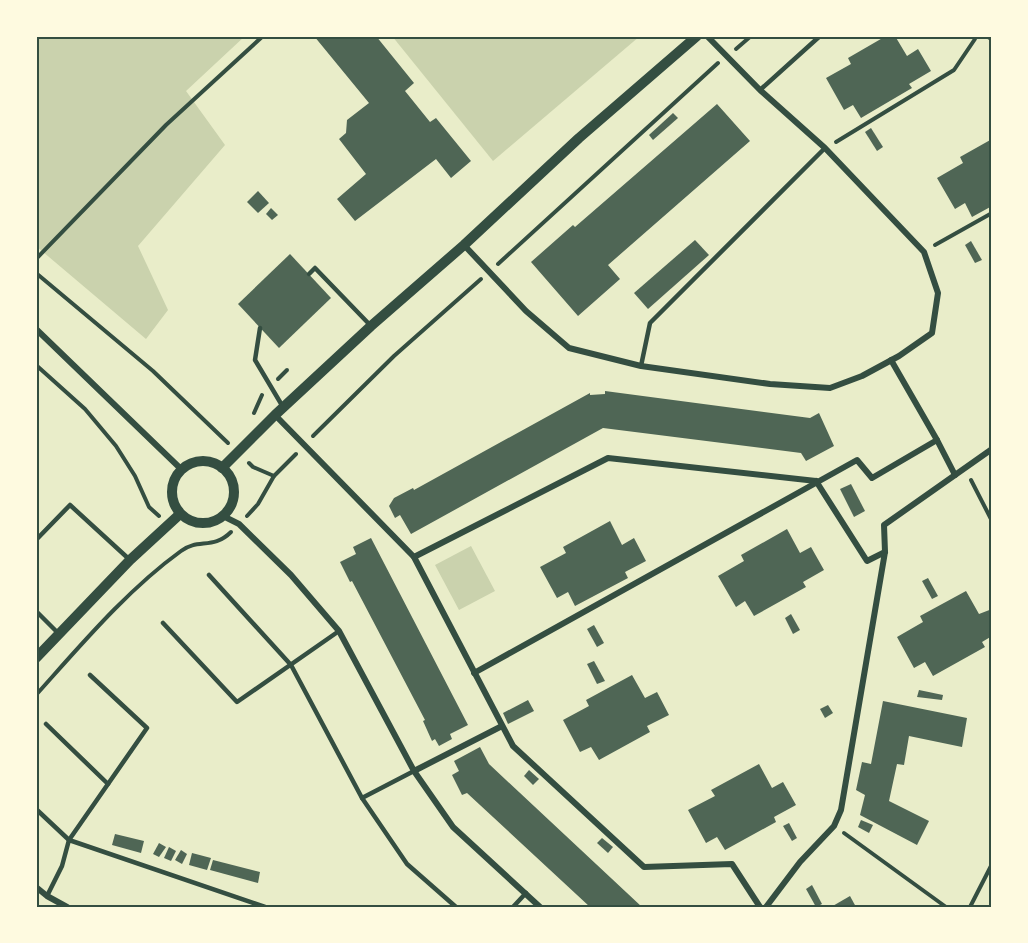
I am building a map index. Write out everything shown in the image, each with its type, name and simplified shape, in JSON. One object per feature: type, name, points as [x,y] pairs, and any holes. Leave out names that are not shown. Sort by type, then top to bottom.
[{"type":"street","points":[[222,468],[371,326],[464,245],[579,138],[697,36]]},
{"type":"street","points":[[464,245],[526,310],[569,348],[640,366],[770,384],[830,388],[862,376],[932,333],[938,292],[924,252],[825,148],[760,90],[707,36]]},
{"type":"street","points":[[36,329],[181,469]]},
{"type":"street","points":[[891,360],[955,475]]},
{"type":"street","points":[[279,412],[303,446],[414,557],[513,746],[644,867],[732,864],[760,907]]},
{"type":"street","points":[[474,673],[856,460],[872,478],[937,440]]},
{"type":"street","points":[[766,907],[800,862],[834,826],[841,810],[885,552],[884,525],[992,449]]},
{"type":"street","points":[[414,557],[608,458],[816,481]]},
{"type":"street","points":[[197,461],[206,461],[222,468],[229,474],[234,492],[233,501],[223,516],[215,521],[196,523],[180,514],[172,496],[172,486],[181,469],[197,461]]},
{"type":"street","points":[[816,481],[867,561],[885,552]]},
{"type":"street","points":[[36,658],[130,560],[180,514]]},
{"type":"street","points":[[223,516],[239,524],[291,575],[339,631],[414,771],[453,827],[540,907]]},
{"type":"street","points":[[414,771],[502,726]]},
{"type":"street","points":[[36,887],[66,907]]},
{"type":"lane","points":[[760,90],[820,36]]},
{"type":"lane","points":[[987,36],[992,39]]},
{"type":"lane","points":[[640,366],[650,323],[825,148]]},
{"type":"lane","points":[[309,274],[315,268],[371,326]]},
{"type":"lane","points":[[261,328],[255,360],[270,387],[279,412]]},
{"type":"lane","points":[[36,540],[70,505],[130,560]]},
{"type":"lane","points":[[209,575],[291,665],[362,798],[407,864],[456,907]]},
{"type":"lane","points":[[36,611],[59,634]]},
{"type":"lane","points":[[163,623],[237,702],[339,631]]},
{"type":"lane","points":[[47,896],[62,866],[69,840],[147,728],[90,675]]},
{"type":"lane","points":[[46,723],[108,784]]},
{"type":"lane","points":[[362,798],[414,771]]},
{"type":"lane","points":[[36,809],[69,840],[265,907]]},
{"type":"lane","points":[[513,907],[526,893]]},
{"type":"path","points":[[36,259],[166,125],[263,36]]},
{"type":"path","points":[[36,695],[105,620],[162,565],[191,545],[217,543],[239,524],[258,504],[274,476],[394,356],[751,36]]},
{"type":"path","points":[[825,148],[954,70],[977,36]]},
{"type":"path","points":[[924,252],[992,213]]},
{"type":"path","points":[[36,273],[153,371],[221,436],[227,435]]},
{"type":"path","points":[[36,365],[85,409],[116,446],[135,476],[148,507],[169,525],[183,549]]},
{"type":"path","points":[[251,419],[263,393],[287,370]]},
{"type":"path","points":[[965,468],[992,521]]},
{"type":"path","points":[[834,826],[946,907]]},
{"type":"path","points":[[970,907],[992,864]]},
{"type":"green space","points":[[36,36],[245,36],[186,91],[225,145],[138,246],[168,310],[146,339],[36,246]]},
{"type":"green space","points":[[392,36],[640,36],[493,161]]},
{"type":"green space","points":[[471,546],[495,591],[459,610],[435,565]]},
{"type":"building","points":[[314,36],[376,36],[414,83],[405,91],[430,122],[436,118],[471,161],[451,178],[436,159],[355,221],[337,199],[366,174],[339,139],[346,133],[347,120],[369,103]]},
{"type":"building","points":[[886,36],[895,36],[907,56],[918,49],[931,71],[909,84],[912,88],[861,118],[853,105],[844,110],[826,78],[851,64],[848,58]]},
{"type":"building","points":[[717,104],[750,141],[608,265],[620,279],[578,316],[531,262],[573,225],[575,227]]},
{"type":"building","points":[[673,113],[678,118],[653,140],[649,135]]},
{"type":"building","points":[[871,128],[883,147],[877,151],[865,132]]},
{"type":"building","points":[[992,139],[992,206],[972,217],[965,203],[955,209],[937,178],[963,163],[960,157]]},
{"type":"building","points":[[258,191],[269,203],[258,213],[247,202]]},
{"type":"building","points":[[271,208],[278,215],[272,220],[266,214]]},
{"type":"building","points":[[695,240],[709,255],[648,309],[634,293]]},
{"type":"building","points":[[971,241],[982,260],[975,263],[965,245]]},
{"type":"building","points":[[290,254],[331,298],[279,348],[238,304]]},
{"type":"building","points":[[605,391],[810,418],[819,413],[834,446],[806,461],[801,453],[603,428],[411,534],[400,515],[395,518],[389,506],[394,498],[413,488],[414,490],[590,393],[590,395],[605,394]]},
{"type":"building","points":[[851,484],[865,511],[854,517],[840,489]]},
{"type":"building","points":[[610,521],[622,545],[634,538],[646,561],[625,572],[628,578],[575,606],[568,592],[557,598],[540,567],[566,553],[563,547]]},
{"type":"building","points":[[787,529],[800,553],[811,547],[824,570],[803,582],[806,587],[754,616],[745,601],[736,607],[718,576],[744,561],[741,555]]},
{"type":"building","points":[[371,538],[468,725],[450,734],[452,739],[439,746],[435,739],[432,741],[423,721],[425,720],[340,562],[356,554],[353,547]]},
{"type":"building","points":[[928,578],[938,596],[932,599],[922,581]]},
{"type":"building","points":[[966,591],[979,614],[992,609],[992,636],[982,642],[985,647],[933,676],[925,662],[914,668],[897,637],[923,622],[920,616]]},
{"type":"building","points":[[791,614],[800,630],[793,634],[785,618]]},
{"type":"building","points":[[594,625],[604,643],[597,647],[587,629]]},
{"type":"building","points":[[594,661],[605,681],[597,684],[587,664]]},
{"type":"building","points":[[632,675],[645,698],[657,692],[669,715],[647,726],[650,732],[599,760],[591,747],[580,752],[563,720],[589,706],[586,700]]},
{"type":"building","points":[[919,690],[943,695],[942,700],[917,697]]},
{"type":"building","points":[[528,700],[534,711],[508,724],[503,713]]},
{"type":"building","points":[[883,701],[967,718],[962,747],[909,736],[904,765],[897,764],[889,801],[929,821],[917,845],[860,815],[865,795],[856,790],[862,762],[871,764]]},
{"type":"building","points":[[828,705],[833,713],[825,718],[820,709]]},
{"type":"building","points":[[480,747],[489,764],[642,907],[590,907],[467,793],[462,795],[452,775],[459,771],[454,761]]},
{"type":"building","points":[[759,764],[772,788],[783,782],[796,805],[774,817],[776,822],[725,850],[717,837],[706,843],[688,810],[715,796],[711,790]]},
{"type":"building","points":[[529,770],[539,779],[533,785],[524,776]]},
{"type":"building","points":[[861,820],[873,825],[869,833],[858,827]]},
{"type":"building","points":[[789,823],[797,838],[792,841],[783,826]]},
{"type":"building","points":[[115,834],[144,841],[141,853],[112,845]]},
{"type":"building","points":[[602,838],[613,847],[608,853],[597,843]]},
{"type":"building","points":[[159,843],[166,847],[159,857],[153,854]]},
{"type":"building","points":[[169,847],[176,851],[171,861],[164,858]]},
{"type":"building","points":[[181,850],[187,854],[182,864],[175,860]]},
{"type":"building","points":[[192,853],[211,858],[207,870],[189,865]]},
{"type":"building","points":[[213,860],[260,872],[258,883],[210,870]]},
{"type":"building","points":[[812,885],[822,904],[816,907],[806,889]]},
{"type":"building","points":[[850,896],[856,907],[831,907]]}]
